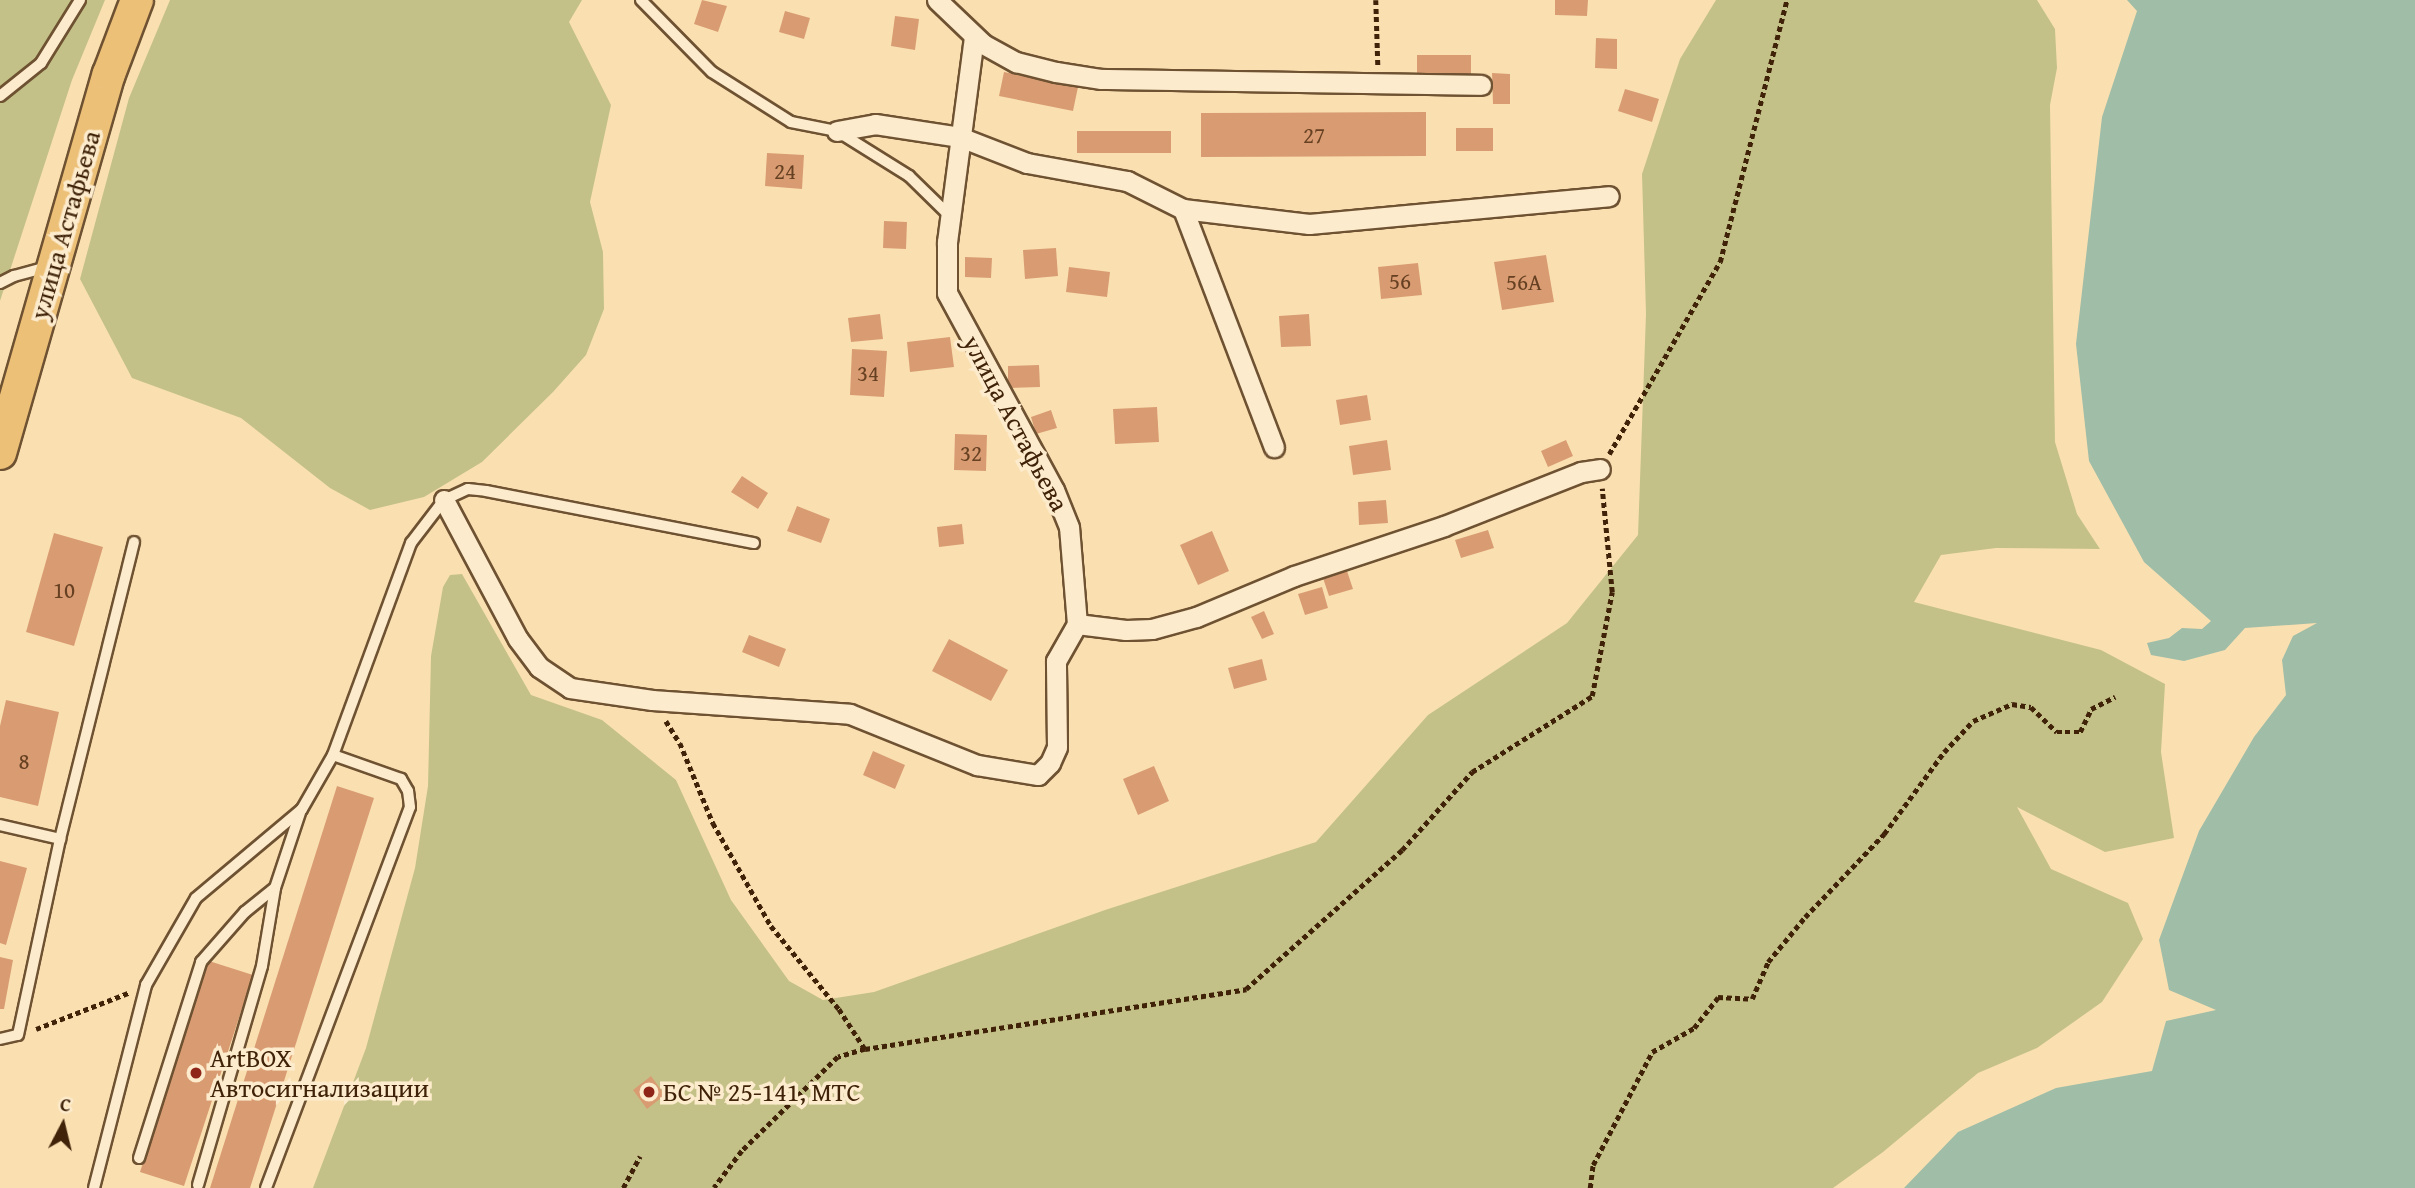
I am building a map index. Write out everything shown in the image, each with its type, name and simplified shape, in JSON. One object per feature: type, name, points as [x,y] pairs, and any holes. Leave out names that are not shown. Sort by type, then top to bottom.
[{"type":"main road","name":"улица Астафьева","points":[[0,453],[109,74],[137,0]]},
{"type":"street","points":[[937,0],[974,37],[1016,62],[1101,79],[1481,85]]},
{"type":"street","name":"улица Астафьева","points":[[974,37],[951,217],[947,293],[1054,490],[1069,527],[1077,624]]},
{"type":"street","points":[[837,131],[875,124],[960,137],[1027,163],[1079,170],[1127,181],[1183,209],[1309,224],[1609,196]]},
{"type":"street","points":[[1183,209],[1273,447]]},
{"type":"street","points":[[444,500],[518,639],[539,667],[570,688],[652,700],[850,714],[977,765],[1038,775],[1050,763],[1057,747],[1056,661],[1077,624],[1126,630],[1153,629],[1196,617],[1294,576],[1444,526],[1581,472],[1600,469]]},
{"type":"lane","points":[[0,96],[41,63],[80,0]]},
{"type":"lane","points":[[641,0],[712,72],[791,122],[837,131],[909,176],[951,217]]},
{"type":"lane","points":[[0,283],[14,276],[54,265]]},
{"type":"lane","points":[[198,1185],[262,966],[275,888],[302,809],[333,755],[411,543],[444,500],[468,489],[486,491],[754,543]]},
{"type":"lane","points":[[0,1039],[18,1035],[60,839],[134,542]]},
{"type":"lane","points":[[266,1188],[411,807],[408,790],[401,779],[333,755]]},
{"type":"lane","points":[[94,1188],[146,985],[196,898],[302,809]]},
{"type":"lane","points":[[0,825],[60,839]]},
{"type":"lane","points":[[139,1158],[201,961],[245,912],[275,888]]},
{"type":"path","points":[[1376,0],[1378,83]]},
{"type":"path","points":[[714,1188],[742,1151],[838,1057],[865,1049],[1246,989],[1402,850],[1472,772],[1592,696],[1612,592],[1600,469],[1720,262],[1787,0]]},
{"type":"path","points":[[1590,1188],[1592,1165],[1652,1052],[1694,1028],[1718,997],[1752,999],[1768,962],[1805,917],[1884,834],[1944,752],[1973,721],[2012,704],[2031,707],[2057,732],[2080,732],[2091,709],[2115,697]]},
{"type":"path","points":[[652,700],[680,743],[713,823],[771,926],[839,1009],[865,1049]]},
{"type":"path","points":[[18,1035],[146,985]]},
{"type":"path","points":[[623,1188],[640,1156]]},
{"type":"shaded area","points":[[0,0],[105,0],[72,80],[0,301]]},
{"type":"shaded area","points":[[170,0],[582,0],[569,22],[611,105],[590,202],[603,252],[604,309],[586,355],[553,392],[482,462],[424,497],[370,510],[330,488],[241,418],[132,378],[80,279],[129,98]]},
{"type":"shaded area","points":[[1716,0],[2037,0],[2055,29],[2057,68],[2050,105],[2055,442],[2077,514],[2100,549],[1996,548],[1941,555],[1914,602],[2101,650],[2165,684],[2161,752],[2174,838],[2105,852],[2017,807],[2051,869],[2128,903],[2143,939],[2102,1002],[2037,1048],[1978,1073],[1883,1152],[1833,1188],[313,1188],[366,1048],[415,868],[428,786],[431,656],[443,587],[450,575],[462,574],[531,695],[602,720],[676,780],[731,900],[789,981],[823,1000],[874,992],[1105,910],[1316,842],[1428,715],[1567,623],[1638,535],[1646,314],[1642,174],[1680,59]]},
{"type":"shaded area","points":[[2127,0],[2415,0],[2415,1188],[1904,1188],[1958,1132],[2056,1088],[2152,1071],[2166,1021],[2216,1010],[2169,990],[2159,940],[2199,831],[2254,737],[2286,695],[2282,660],[2293,636],[2317,623],[2245,628],[2225,650],[2184,661],[2151,655],[2147,643],[2169,638],[2182,628],[2202,629],[2211,621],[2144,562],[2089,461],[2076,344],[2102,117],[2137,11]]},
{"type":"building","points":[[702,0],[727,6],[718,32],[694,24]]},
{"type":"building","points":[[1555,0],[1588,0],[1587,16],[1555,15]]},
{"type":"building","points":[[785,11],[810,18],[804,39],[779,32]]},
{"type":"building","points":[[895,16],[919,19],[915,50],[891,46]]},
{"type":"building","points":[[1596,38],[1617,39],[1617,69],[1595,68]]},
{"type":"building","points":[[1417,55],[1471,55],[1471,74],[1417,74]]},
{"type":"building","points":[[1004,72],[1078,87],[1073,111],[999,96]]},
{"type":"building","points":[[1492,73],[1510,74],[1510,104],[1493,104]]},
{"type":"building","points":[[1625,89],[1659,99],[1652,122],[1618,111]]},
{"type":"building","points":[[1426,112],[1426,156],[1201,157],[1201,113]]},
{"type":"building","points":[[1456,128],[1493,128],[1493,151],[1456,151]]},
{"type":"building","points":[[1077,131],[1171,131],[1171,153],[1077,153]]},
{"type":"building","points":[[767,153],[804,155],[802,189],[765,186]]},
{"type":"building","points":[[884,221],[907,222],[906,249],[883,248]]},
{"type":"building","points":[[1056,248],[1058,276],[1025,279],[1023,250]]},
{"type":"building","points":[[1546,255],[1554,302],[1502,310],[1494,262]]},
{"type":"building","points":[[965,257],[992,258],[991,278],[965,277]]},
{"type":"building","points":[[1418,263],[1422,295],[1381,299],[1378,267]]},
{"type":"building","points":[[1069,267],[1110,272],[1107,297],[1066,292]]},
{"type":"building","points":[[880,314],[883,339],[851,342],[848,318]]},
{"type":"building","points":[[1309,314],[1311,346],[1281,347],[1279,316]]},
{"type":"building","points":[[950,337],[954,367],[910,372],[907,342]]},
{"type":"building","points":[[852,349],[887,351],[884,397],[850,395]]},
{"type":"building","points":[[1039,365],[1040,387],[1008,388],[1008,366]]},
{"type":"building","points":[[1367,395],[1371,420],[1340,425],[1336,400]]},
{"type":"building","points":[[1157,407],[1159,442],[1115,444],[1113,409]]},
{"type":"building","points":[[1051,410],[1057,428],[1036,434],[1031,417]]},
{"type":"building","points":[[955,434],[987,435],[986,471],[954,470]]},
{"type":"building","points":[[1387,440],[1391,470],[1353,475],[1349,446]]},
{"type":"building","points":[[1566,440],[1573,456],[1548,467],[1541,451]]},
{"type":"building","points":[[742,476],[768,493],[758,509],[731,492]]},
{"type":"building","points":[[1386,500],[1388,523],[1359,525],[1358,502]]},
{"type":"building","points":[[797,506],[830,519],[821,543],[787,531]]},
{"type":"building","points":[[962,524],[964,544],[939,547],[937,527]]},
{"type":"building","points":[[1488,530],[1494,548],[1461,558],[1455,540]]},
{"type":"building","points":[[1212,531],[1229,571],[1198,585],[1180,545]]},
{"type":"building","points":[[54,533],[103,547],[74,646],[26,632]]},
{"type":"building","points":[[1346,568],[1353,589],[1329,596],[1322,575]]},
{"type":"building","points":[[1322,587],[1328,608],[1305,615],[1298,594]]},
{"type":"building","points":[[1264,611],[1274,634],[1262,639],[1251,617]]},
{"type":"building","points":[[749,635],[786,649],[779,667],[742,652]]},
{"type":"building","points":[[949,639],[1008,670],[991,701],[932,671]]},
{"type":"building","points":[[1262,659],[1267,680],[1234,689],[1228,668]]},
{"type":"building","points":[[6,700],[59,712],[38,806],[0,797],[0,726]]},
{"type":"building","points":[[873,751],[905,765],[895,789],[863,775]]},
{"type":"building","points":[[1154,766],[1169,801],[1138,815],[1123,779]]},
{"type":"building","points":[[337,786],[374,798],[250,1188],[210,1188]]},
{"type":"building","points":[[0,861],[27,868],[6,945],[0,943]]},
{"type":"building","points":[[0,957],[13,960],[4,1009],[0,1009]]},
{"type":"building","name":"ArtBOX Автосигнализации","points":[[209,961],[253,975],[184,1186],[140,1172]]},
{"type":"building","name":"БС № 25-141, МТС","points":[[651,1076],[665,1095],[647,1109],[633,1090]]},
{"type":"place","name":"ArtBOX Автосигнализации","points":[[196,1073]]},
{"type":"place","name":"БС № 25-141, МТС","points":[[649,1092]]}]
